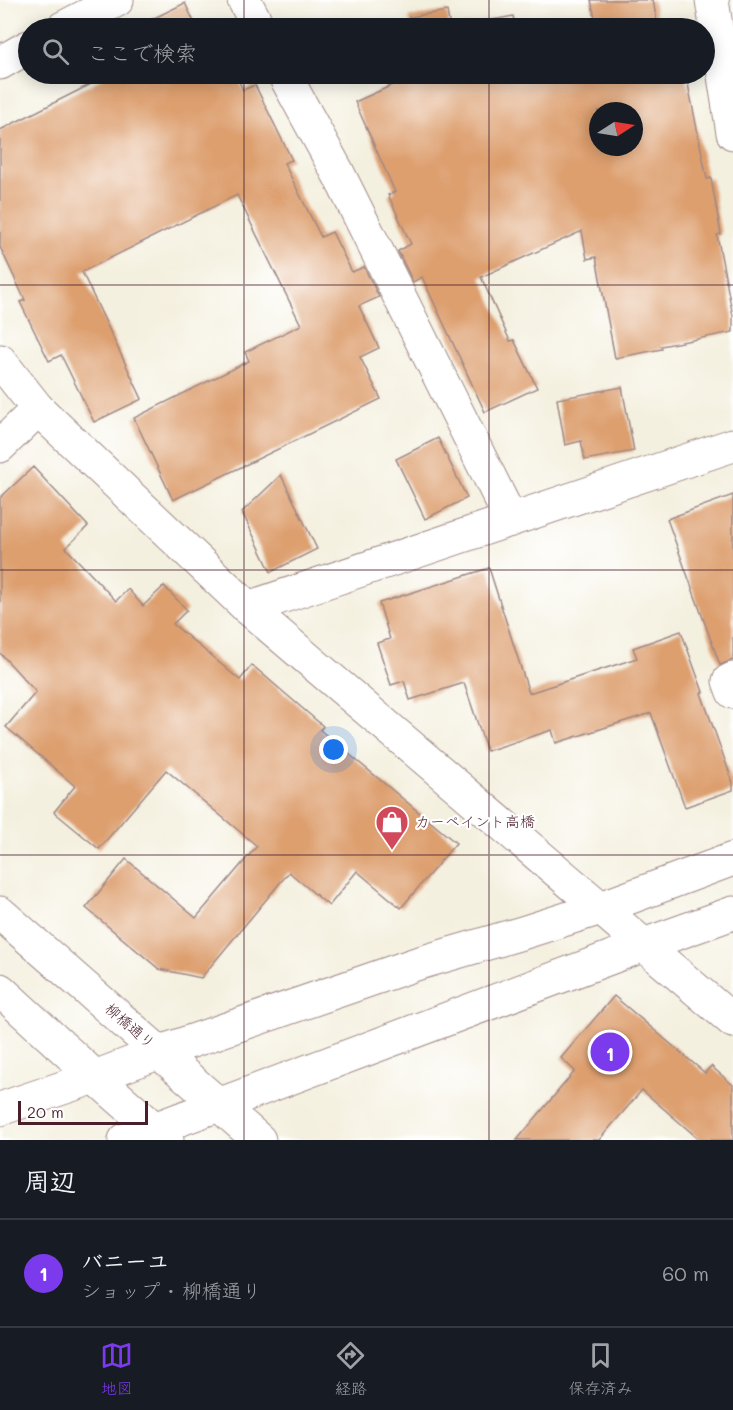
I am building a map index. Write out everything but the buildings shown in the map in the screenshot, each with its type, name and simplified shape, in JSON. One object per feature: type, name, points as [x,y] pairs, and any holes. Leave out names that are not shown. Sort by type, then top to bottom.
[{"type":"street","points":[[82,18],[117,0]]},
{"type":"street","points":[[244,0],[254,18]]},
{"type":"street","points":[[712,0],[715,18]]},
{"type":"street","points":[[715,19],[733,133]]},
{"type":"street","points":[[0,63],[18,53]]},
{"type":"street","points":[[289,84],[338,173],[511,520]]},
{"type":"street","points":[[0,361],[38,409],[248,608],[733,1021]]},
{"type":"street","points":[[0,446],[38,409]]},
{"type":"street","points":[[248,608],[733,445]]},
{"type":"street","points":[[733,679],[729,681],[733,692]]},
{"type":"street","points":[[0,1109],[416,964],[601,908],[733,858]]},
{"type":"street","name":"柳橋通り","points":[[0,913],[259,1140]]},
{"type":"street","points":[[124,1140],[161,1135],[218,1104],[733,913]]},
{"type":"street","points":[[0,990],[161,1135]]},
{"type":"place","name":"カーペイント高橋","points":[[392,851]]},
{"type":"place","name":"バニーユ","points":[[610,1052]]}]
